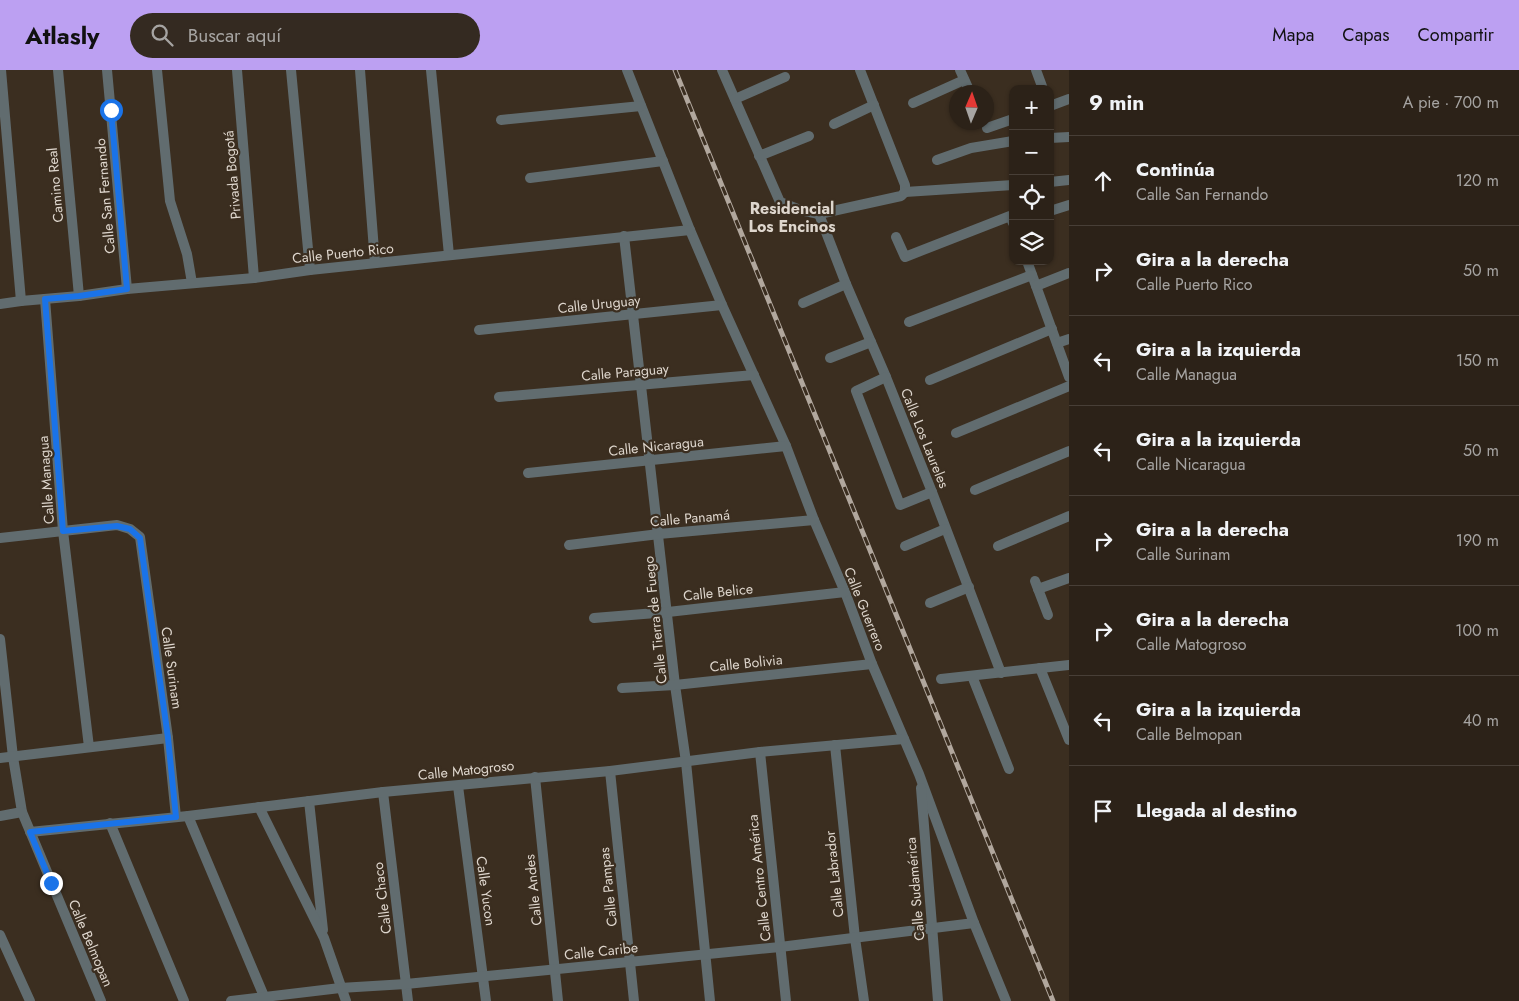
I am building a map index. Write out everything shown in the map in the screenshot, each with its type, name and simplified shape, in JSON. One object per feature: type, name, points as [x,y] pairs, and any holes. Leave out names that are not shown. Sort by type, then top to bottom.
[{"type":"street","points":[[1,70],[21,301]]},
{"type":"street","name":"Camino Real","points":[[58,70],[79,296]]},
{"type":"street","name":"Calle San Fernando","points":[[107,70],[127,289]]},
{"type":"street","points":[[157,70],[170,200],[187,254],[192,283]]},
{"type":"street","name":"Privada Bogotá","points":[[237,70],[254,278]]},
{"type":"street","points":[[291,70],[310,270]]},
{"type":"street","points":[[360,70],[375,263]]},
{"type":"street","points":[[433,70],[449,256]]},
{"type":"street","name":"Calle Guerrero","points":[[626,70],[690,230],[786,446],[872,664],[920,774],[974,923],[1006,1001]]},
{"type":"street","points":[[722,70],[780,202],[800,210],[819,214],[901,196],[905,189]]},
{"type":"street","points":[[860,70],[905,189]]},
{"type":"street","points":[[960,70],[966,85]]},
{"type":"street","points":[[1036,70],[1042,85]]},
{"type":"street","points":[[735,99],[785,77]]},
{"type":"street","points":[[913,103],[964,80]]},
{"type":"street","points":[[1054,105],[1069,99]]},
{"type":"street","points":[[834,124],[874,105]]},
{"type":"street","points":[[501,120],[641,106]]},
{"type":"street","points":[[994,123],[1009,120]]},
{"type":"street","points":[[988,130],[994,143]]},
{"type":"street","points":[[759,156],[809,136]]},
{"type":"street","points":[[1054,138],[1069,137]]},
{"type":"street","points":[[938,160],[971,148],[1009,142]]},
{"type":"street","points":[[530,178],[663,161]]},
{"type":"street","points":[[1054,182],[1069,180]]},
{"type":"street","points":[[905,189],[1009,185]]},
{"type":"street","points":[[1054,210],[1069,205]]},
{"type":"street","name":"Calle Los Laureles","points":[[819,214],[932,492],[1001,673]]},
{"type":"street","points":[[896,237],[905,257],[1009,221]]},
{"type":"street","name":"Calle Puerto Rico","points":[[0,304],[690,230]]},
{"type":"street","name":"Calle Tierra de Fuego","points":[[624,236],[675,684],[686,762],[710,1001]]},
{"type":"street","points":[[1028,265],[1069,378]]},
{"type":"street","points":[[1036,286],[1069,273]]},
{"type":"street","points":[[909,322],[1032,275]]},
{"type":"street","points":[[803,302],[846,284]]},
{"type":"street","name":"Calle Managua","points":[[45,299],[63,531],[89,747]]},
{"type":"street","name":"Calle Uruguay","points":[[479,330],[722,305]]},
{"type":"street","points":[[930,380],[1052,328]]},
{"type":"street","points":[[1057,343],[1069,339]]},
{"type":"street","points":[[830,358],[871,342]]},
{"type":"street","name":"Calle Paraguay","points":[[499,397],[754,376]]},
{"type":"street","points":[[886,377],[856,391],[900,505],[932,492]]},
{"type":"street","points":[[956,433],[1069,386]]},
{"type":"street","name":"Calle Nicaragua","points":[[528,473],[786,446]]},
{"type":"street","points":[[975,490],[1069,451]]},
{"type":"street","points":[[998,546],[1069,516]]},
{"type":"street","name":"Calle Panamá","points":[[569,545],[659,534],[814,520]]},
{"type":"street","name":"Calle Surinam","points":[[63,531],[117,526],[130,529],[140,538],[168,738],[176,817]]},
{"type":"street","points":[[905,546],[945,529]]},
{"type":"street","points":[[0,538],[63,531]]},
{"type":"street","points":[[1048,615],[1037,585],[1069,578]]},
{"type":"street","points":[[930,603],[969,587]]},
{"type":"street","name":"Calle Belice","points":[[594,618],[668,612],[845,592]]},
{"type":"street","name":"Calle Belmopan","points":[[0,639],[12,757],[22,812],[101,1001]]},
{"type":"street","name":"Calle Bolivia","points":[[622,688],[872,664]]},
{"type":"street","points":[[941,679],[1069,665]]},
{"type":"street","points":[[1040,668],[1069,740]]},
{"type":"street","points":[[972,676],[1009,769]]},
{"type":"street","points":[[0,758],[168,738]]},
{"type":"street","name":"Calle Matogroso","points":[[30,832],[188,816],[383,792],[610,771],[760,752],[904,739]]},
{"type":"street","name":"Calle Labrador","points":[[834,745],[855,938],[864,1001]]},
{"type":"street","name":"Calle Centro América","points":[[760,752],[786,1001]]},
{"type":"street","name":"Calle Pampas","points":[[610,771],[634,1001]]},
{"type":"street","name":"Calle Sudamérica","points":[[920,774],[938,1001]]},
{"type":"street","name":"Calle Andes","points":[[536,777],[558,1001]]},
{"type":"street","name":"Calle Yucon","points":[[458,786],[486,1001]]},
{"type":"street","name":"Calle Chaco","points":[[383,792],[408,1001]]},
{"type":"street","points":[[309,802],[324,938]]},
{"type":"street","points":[[259,807],[324,938],[346,1001]]},
{"type":"street","points":[[0,816],[22,812]]},
{"type":"street","points":[[188,816],[265,999]]},
{"type":"street","points":[[110,823],[184,1001]]},
{"type":"street","name":"Calle Caribe","points":[[231,1001],[265,999],[340,988],[406,984],[629,963],[974,923]]},
{"type":"street","points":[[0,935],[30,1001]]},
{"type":"railway","points":[[675,70],[1053,1001]]},
{"type":"district","name":"Residencial Los Encinos","points":[[792,217]]},
{"type":"route","points":[[51,883],[30,832],[176,817],[168,738],[140,538],[130,529],[117,526],[63,531],[45,299],[127,289],[111,110]]}]
